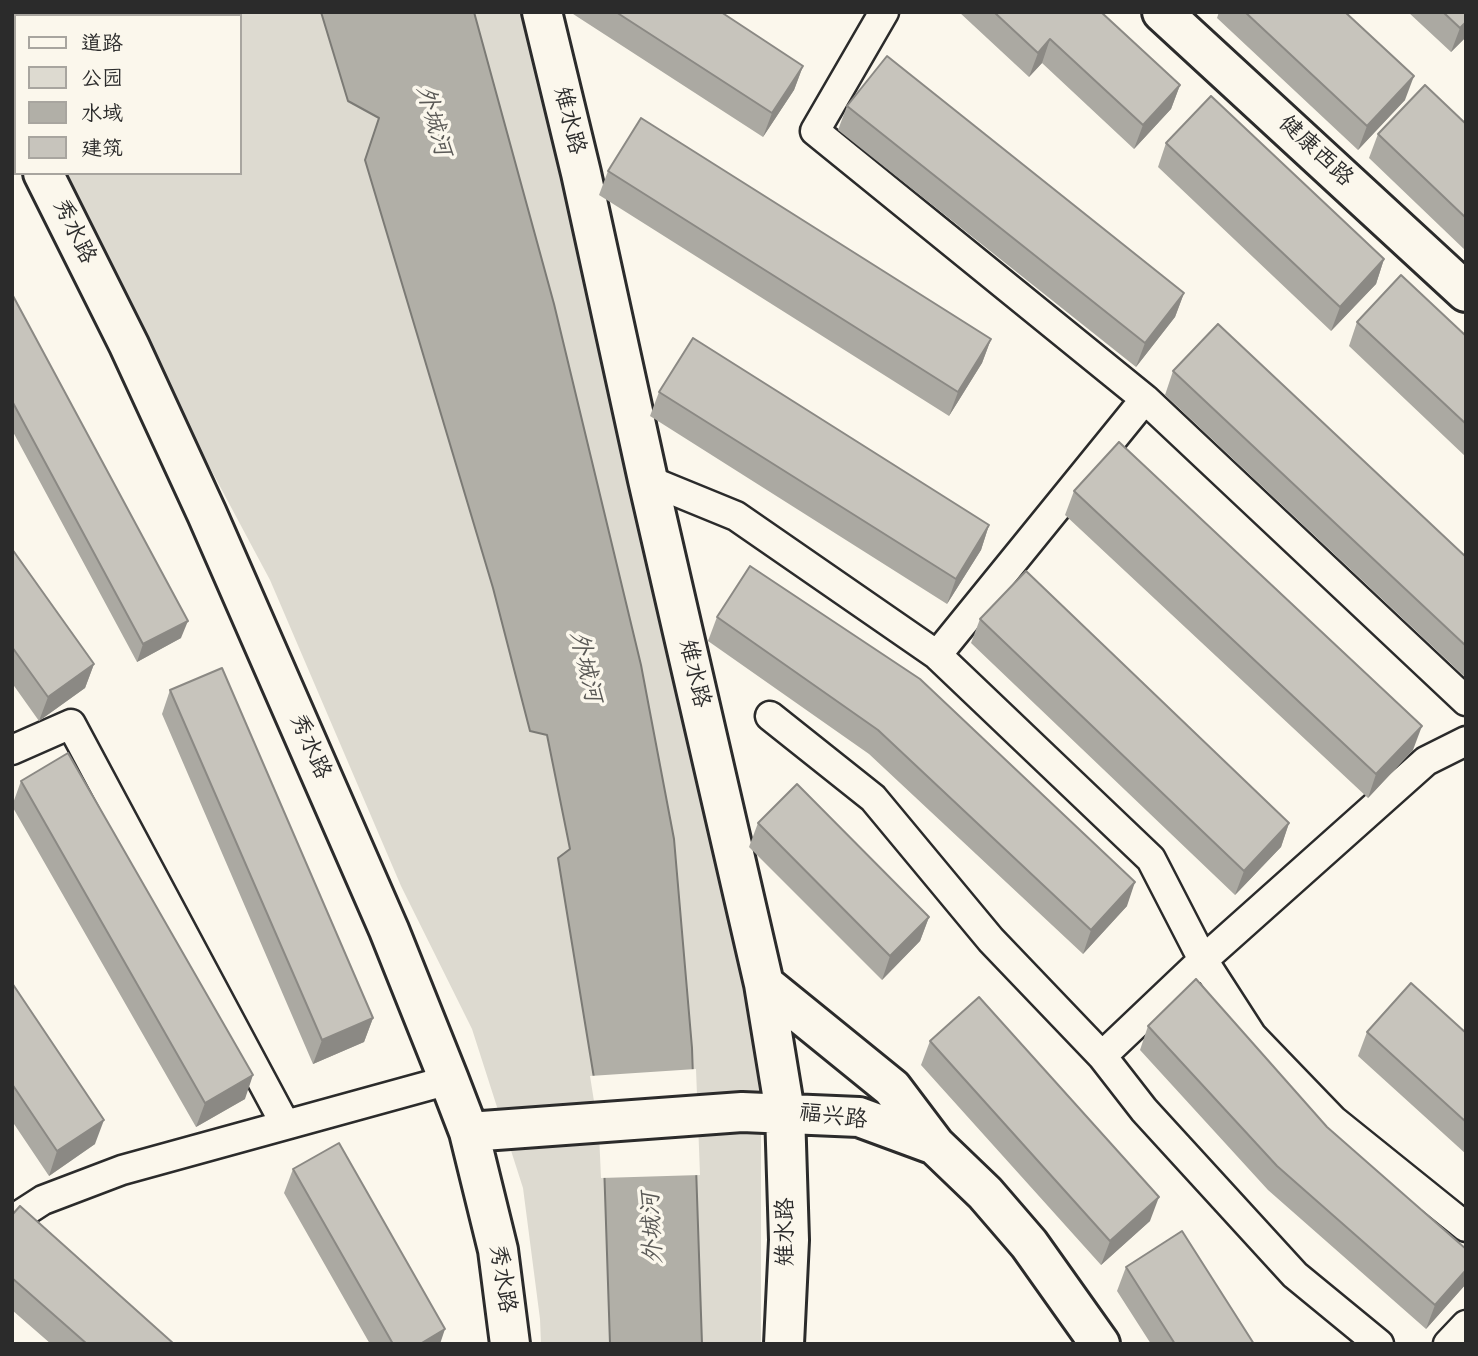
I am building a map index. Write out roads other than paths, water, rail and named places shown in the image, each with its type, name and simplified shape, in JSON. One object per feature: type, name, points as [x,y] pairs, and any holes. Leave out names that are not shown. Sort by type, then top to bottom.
[{"type":"street","name":"雉水路","points":[[542,12],[581,173],[648,480],[764,984],[785,1112],[789,1240],[784,1344]]},
{"type":"street","points":[[884,12],[815,131],[1145,399],[1466,701]]},
{"type":"street","name":"健康西路","points":[[1162,12],[1466,292]]},
{"type":"street","name":"秀水路","points":[[44,175],[129,345],[207,514],[389,930],[449,1080],[469,1132],[498,1250],[510,1344]]},
{"type":"street","points":[[937,655],[1145,399]]},
{"type":"street","points":[[648,480],[736,516],[937,655],[1151,859],[1203,960],[1252,1036],[1333,1120],[1466,1227]]},
{"type":"street","points":[[770,716],[873,798],[991,940],[1102,1056],[1144,1110],[1295,1275],[1379,1344]]},
{"type":"street","points":[[12,750],[71,724],[285,1124]]},
{"type":"street","points":[[1102,1056],[1203,960],[1426,761],[1466,741]]},
{"type":"street","points":[[764,984],[892,1088],[935,1145]]},
{"type":"street","points":[[12,1220],[43,1200],[122,1170],[449,1080]]},
{"type":"street","name":"福兴路","points":[[469,1132],[741,1112],[859,1116],[935,1145],[985,1193],[1029,1244],[1100,1344]]},
{"type":"street","points":[[1448,1344],[1466,1325]]},
{"type":"water","name":"外城河","points":[[321,12],[474,12],[554,304],[641,665],[674,839],[692,1048],[702,1344],[610,1344],[603,1133],[558,858],[570,849],[547,735],[530,731],[493,588],[365,160],[379,118],[348,101]]}]
